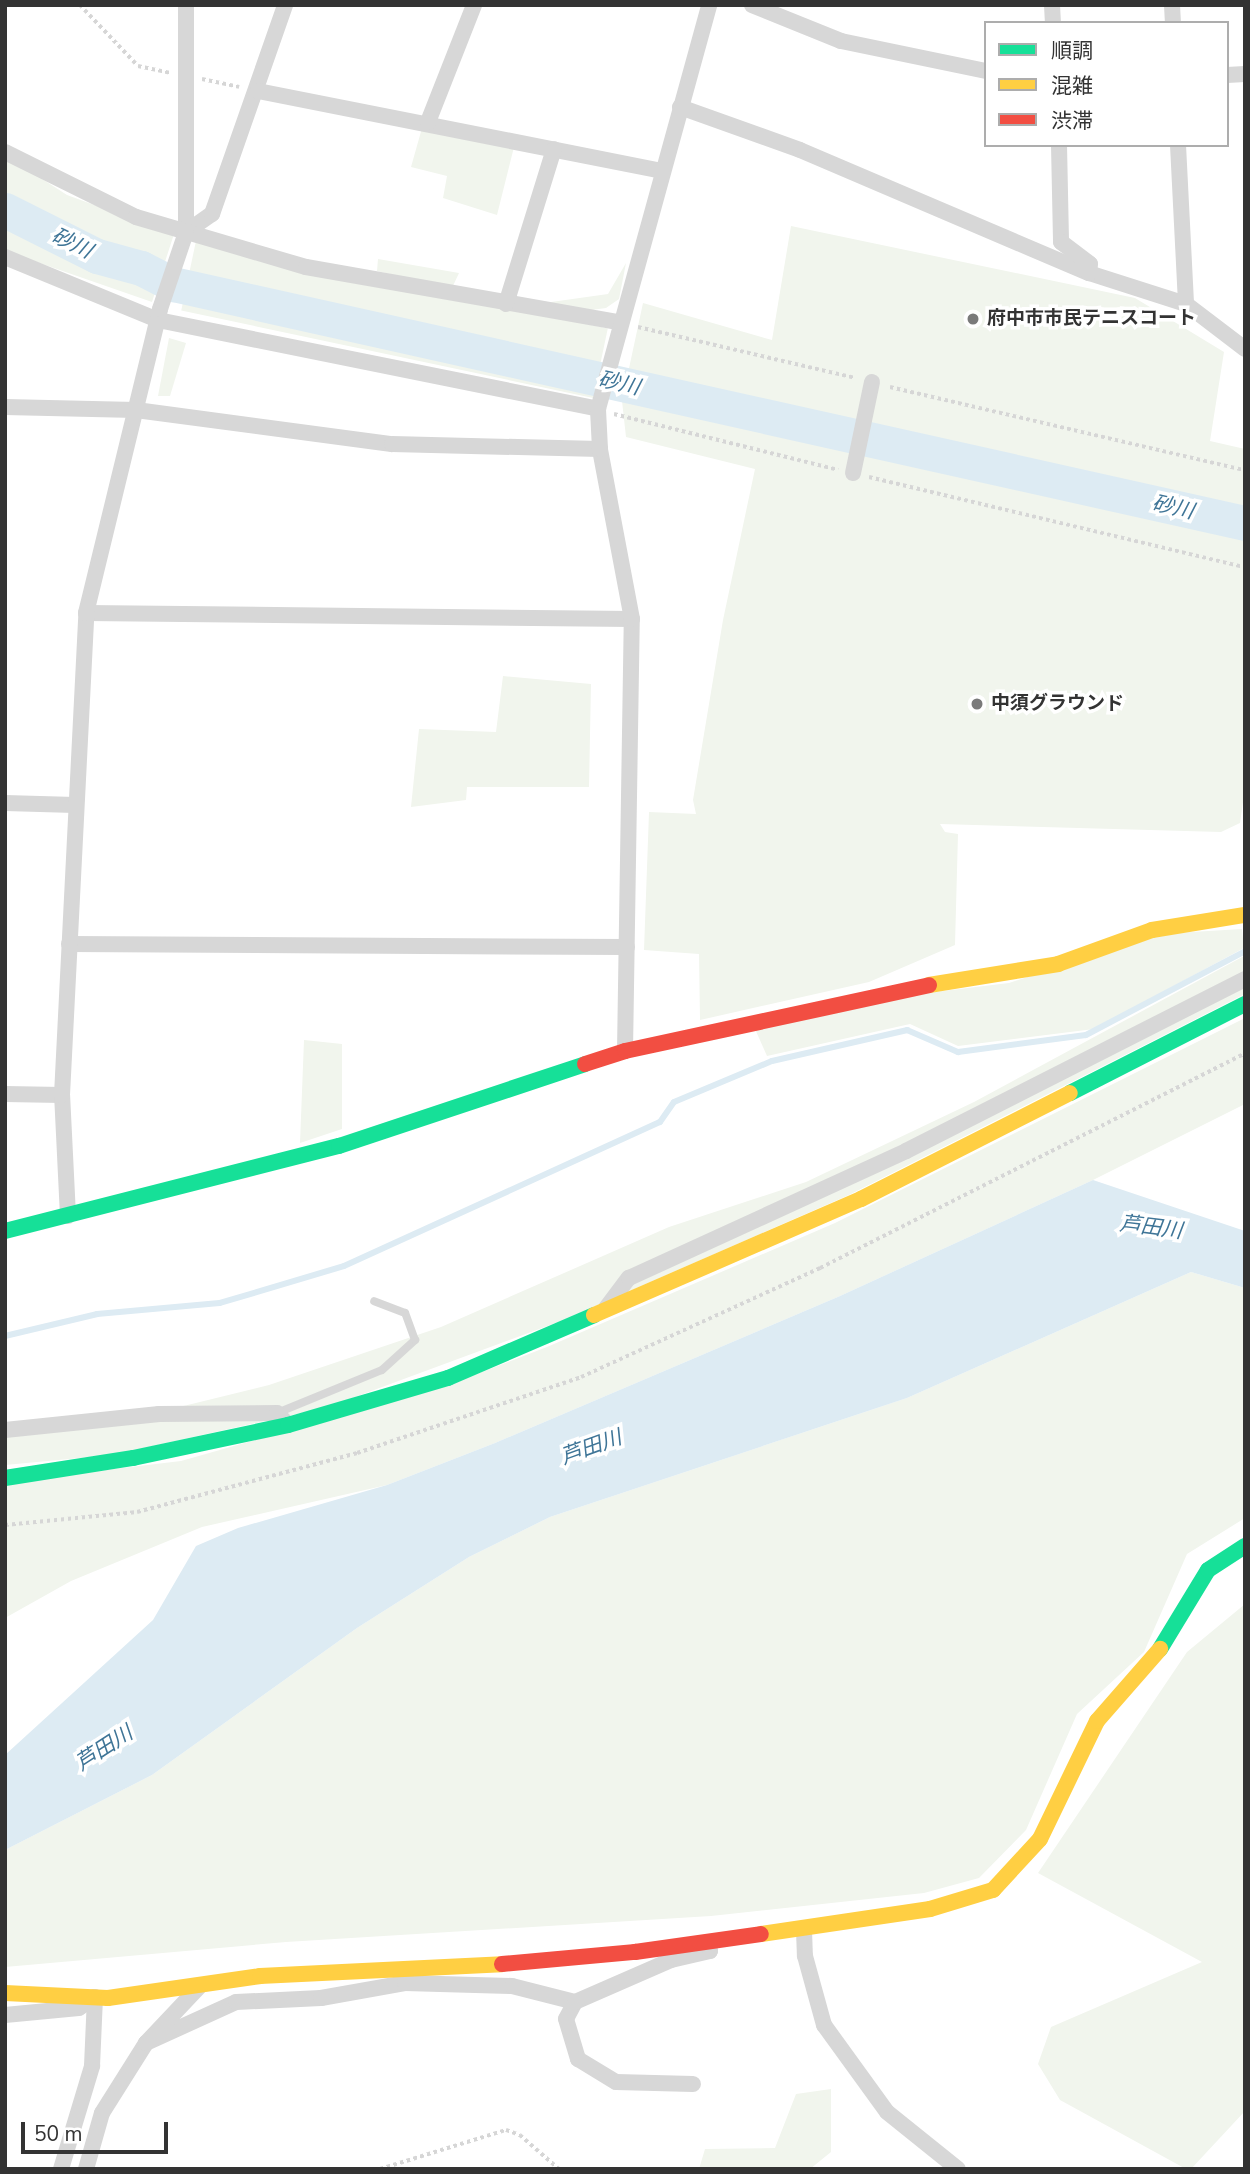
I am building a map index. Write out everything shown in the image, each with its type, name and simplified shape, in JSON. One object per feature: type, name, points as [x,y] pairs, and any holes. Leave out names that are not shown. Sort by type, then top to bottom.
[{"type":"street","points":[[68,1216],[62,1095],[86,613],[159,314],[187,232],[186,5]]},
{"type":"street","points":[[187,232],[212,214],[258,91],[285,5]]},
{"type":"street","points":[[428,122],[474,5]]},
{"type":"street","points":[[625,1051],[632,619],[600,449],[598,409],[618,322],[709,5]]},
{"type":"street","points":[[752,5],[841,41],[984,71]]},
{"type":"street","points":[[258,91],[428,122],[662,171]]},
{"type":"street","points":[[680,107],[800,150],[1089,273],[1186,304],[1245,349]]},
{"type":"street","points":[[1059,147],[1061,242],[1090,264],[1089,273]]},
{"type":"street","points":[[1178,147],[1186,304]]},
{"type":"street","points":[[506,304],[554,149]]},
{"type":"street","points":[[5,152],[136,217],[306,267],[618,322]]},
{"type":"street","points":[[6,257],[159,314],[598,409]]},
{"type":"street","points":[[853,473],[872,382]]},
{"type":"street","points":[[5,407],[136,410],[392,444],[600,449]]},
{"type":"street","points":[[86,613],[632,619]]},
{"type":"street","points":[[5,803],[75,805]]},
{"type":"street","points":[[5,1231],[339,1146],[625,1051],[874,994],[1058,964],[1152,930],[1245,915]]},
{"type":"street","points":[[69,944],[627,947]]},
{"type":"street","points":[[600,1315],[629,1278],[906,1151],[1245,979]]},
{"type":"street","points":[[5,1478],[133,1458],[448,1378],[600,1315],[860,1199],[1245,1004]]},
{"type":"street","points":[[5,1094],[62,1095]]},
{"type":"street","points":[[5,1430],[159,1414],[282,1419]]},
{"type":"street","points":[[146,2043],[236,2002],[321,1998],[405,1977],[804,1930],[930,1909],[993,1890],[1040,1839],[1097,1721],[1154,1659],[1208,1570],[1245,1546]]},
{"type":"street","points":[[804,1930],[805,1956],[824,2025],[887,2112],[958,2169]]},
{"type":"street","points":[[5,1993],[101,1998],[170,1993],[260,1976],[405,1977],[512,1986],[575,2002],[671,1960],[710,1951],[709,1942]]},
{"type":"street","points":[[86,2169],[102,2113],[146,2043],[199,1987]]},
{"type":"street","points":[[5,2015],[79,2008],[101,1998]]},
{"type":"street","points":[[61,2169],[92,2066],[101,1998]]},
{"type":"street","points":[[575,2002],[566,2019],[578,2059],[616,2082],[693,2084]]},
{"type":"lane","points":[[282,1419],[382,1370],[415,1340],[405,1313],[374,1301]]},
{"type":"path","points":[[80,5],[138,66],[258,91]]},
{"type":"path","points":[[618,322],[1245,470]]},
{"type":"path","points":[[598,409],[1245,567]]},
{"type":"path","points":[[5,1525],[137,1512],[357,1453],[581,1377],[820,1268],[1245,1053]]},
{"type":"path","points":[[380,2169],[506,2130],[520,2135],[559,2169]]},
{"type":"shaded area","points":[[422,128],[514,147],[497,215],[443,198],[447,176],[411,167]]},
{"type":"shaded area","points":[[5,155],[67,195],[174,234],[152,302],[5,251]]},
{"type":"shaded area","points":[[791,226],[1135,298],[1224,352],[1210,441],[1245,449],[1245,788],[1240,823],[1221,832],[940,824],[945,832],[958,834],[955,945],[869,982],[700,1020],[699,954],[644,950],[649,812],[696,814],[693,800],[723,620],[755,469],[626,437],[622,401],[643,303],[772,340]]},
{"type":"shaded area","points":[[196,241],[608,329],[593,398],[181,310]]},
{"type":"shaded area","points":[[378,259],[459,273],[452,288],[377,271]]},
{"type":"shaded area","points":[[626,263],[619,299],[606,308],[584,311],[544,303],[608,294]]},
{"type":"shaded area","points":[[169,338],[186,343],[170,396],[158,396]]},
{"type":"shaded area","points":[[503,676],[591,684],[589,787],[467,787],[466,800],[411,807],[419,729],[496,732]]},
{"type":"shaded area","points":[[1242,929],[1244,948],[1094,1029],[958,1046],[910,1024],[767,1056],[755,1029],[893,997],[1009,983],[1158,934]]},
{"type":"shaded area","points":[[1244,956],[1245,994],[849,1195],[561,1321],[328,1407],[112,1455],[5,1465],[5,1433],[106,1425],[269,1385],[441,1327],[669,1227],[806,1182],[974,1102]]},
{"type":"shaded area","points":[[1245,1018],[1245,1104],[1093,1180],[840,1296],[495,1443],[387,1485],[202,1527],[71,1581],[5,1618],[5,1482],[181,1461],[443,1387],[547,1347],[835,1223]]},
{"type":"shaded area","points":[[304,1040],[342,1044],[342,1129],[300,1143]]},
{"type":"shaded area","points":[[1191,1272],[1245,1288],[1245,1518],[1187,1554],[1144,1652],[1077,1714],[1026,1830],[979,1878],[924,1893],[711,1916],[286,1942],[5,1967],[5,1850],[152,1775],[357,1628],[469,1557],[550,1517],[907,1398]]},
{"type":"shaded area","points":[[1245,1604],[1245,2111],[1191,2169],[1186,2169],[1060,2100],[1038,2064],[1051,2027],[1202,1962],[1038,1873],[1187,1652]]},
{"type":"shaded area","points":[[831,2089],[831,2152],[810,2169],[699,2169],[705,2149],[775,2148],[796,2094]]},
{"type":"water","name":"芦田川","points":[[1093,1180],[1245,1231],[1245,1288],[1191,1272],[907,1398],[550,1517],[469,1557],[357,1628],[152,1775],[5,1850],[5,1755],[153,1620],[196,1546],[238,1528],[387,1485],[495,1443],[840,1296]]},
{"type":"waterway","name":"砂川","points":[[5,210],[97,256],[141,268],[173,284],[1245,523]]},
{"type":"waterway","points":[[5,1336],[97,1314],[220,1303],[344,1266],[660,1122],[674,1102],[772,1061],[907,1030],[958,1052],[1086,1035],[1245,951]]},
{"type":"traffic: fast","points":[[1070,1093],[1245,1004]]},
{"type":"traffic: fast","points":[[5,1231],[339,1146],[585,1064]]},
{"type":"traffic: fast","points":[[5,1478],[133,1458],[288,1425],[448,1378],[594,1315]]},
{"type":"traffic: fast","points":[[1160,1649],[1208,1570],[1245,1546]]},
{"type":"traffic: slow","points":[[929,985],[1058,964],[1152,930],[1245,915]]},
{"type":"traffic: slow","points":[[594,1315],[861,1199],[1070,1093]]},
{"type":"traffic: slow","points":[[761,1934],[930,1909],[993,1890],[1040,1839],[1097,1721],[1160,1649]]},
{"type":"traffic: slow","points":[[5,1993],[108,1998],[260,1976],[502,1964]]},
{"type":"traffic: jam","points":[[585,1064],[625,1051],[929,985]]},
{"type":"traffic: jam","points":[[502,1964],[635,1952],[761,1934]]},
{"type":"place","name":"府中市市民テニスコート","points":[[973,319]]},
{"type":"place","name":"中須グラウンド","points":[[977,704]]}]
